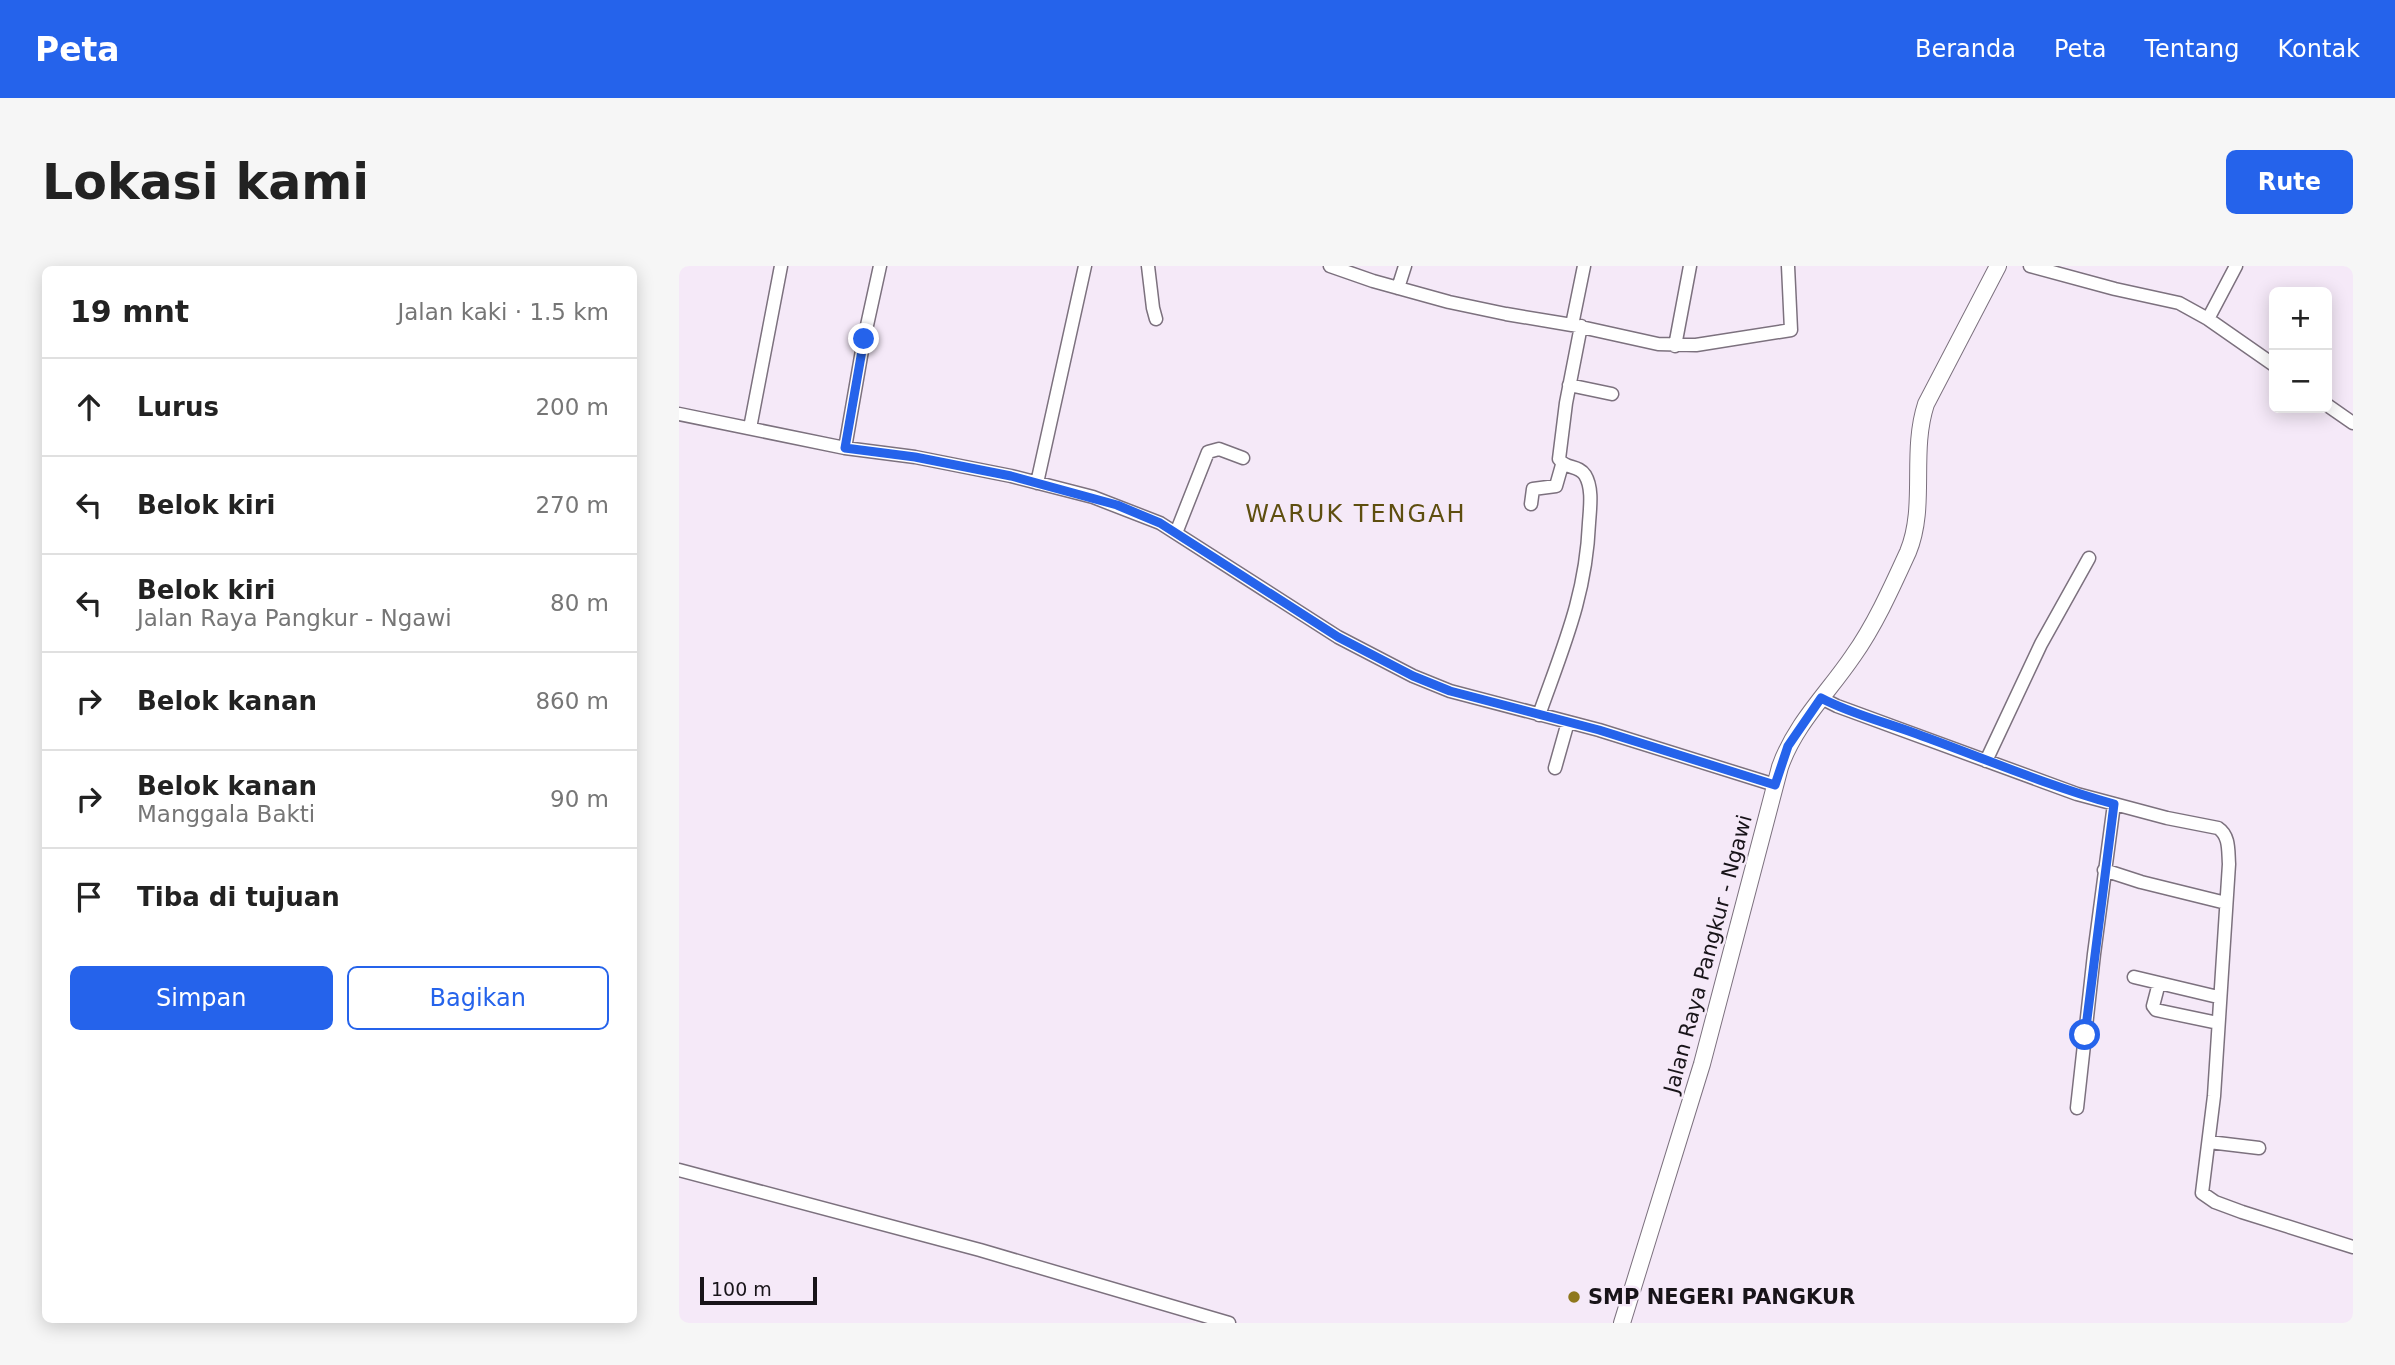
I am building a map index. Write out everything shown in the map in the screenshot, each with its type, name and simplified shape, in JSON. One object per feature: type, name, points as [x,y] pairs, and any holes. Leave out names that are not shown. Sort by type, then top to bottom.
[{"type":"main road","name":"Jalan Raya Pangkur - Ngawi","points":[[1622,1323],[1699,1075],[1775,785],[1788,746],[1865,637],[1907,553],[1917,517],[1917,444],[1921,418],[1998,266]]},
{"type":"street","points":[[750,428],[781,266]]},
{"type":"street","points":[[845,448],[880,266]]},
{"type":"street","points":[[1037,483],[1085,266]]},
{"type":"street","points":[[1148,266],[1156,319]]},
{"type":"street","points":[[1330,266],[1398,288],[1506,314],[1675,346],[1791,330],[1788,266]]},
{"type":"street","points":[[1398,288],[1405,266]]},
{"type":"street","points":[[1539,715],[1577,610],[1589,539],[1590,499],[1586,476],[1582,471],[1563,465],[1559,459],[1584,266]]},
{"type":"street","points":[[1675,346],[1690,266]]},
{"type":"street","points":[[2030,266],[2115,289],[2169,300],[2208,319],[2269,362]]},
{"type":"street","points":[[2208,319],[2232,268]]},
{"type":"street","points":[[1569,385],[1612,394]]},
{"type":"street","points":[[2332,408],[2353,423]]},
{"type":"street","points":[[679,414],[845,448],[915,457],[1037,483],[1117,505],[1176,533],[1338,637],[1450,691],[1568,722],[1775,785]]},
{"type":"street","points":[[1176,533],[1208,452],[1219,449],[1243,458]]},
{"type":"street","points":[[1531,504],[1535,488],[1556,486],[1563,465]]},
{"type":"street","points":[[1986,761],[2041,644],[2089,558]]},
{"type":"street","points":[[1821,698],[2066,790],[2167,818],[2218,828],[2224,832],[2228,847],[2226,903],[2203,1193],[2215,1202],[2242,1212],[2353,1247]]},
{"type":"street","points":[[1555,768],[1568,722]]},
{"type":"street","points":[[2077,1108],[2114,804]]},
{"type":"street","points":[[2104,870],[2226,903]]},
{"type":"street","points":[[2134,977],[2218,998]]},
{"type":"street","points":[[2159,983],[2153,1006],[2158,1011],[2218,1023]]},
{"type":"street","points":[[2209,1142],[2259,1148]]},
{"type":"street","points":[[679,1170],[980,1250],[1229,1323]]},
{"type":"place","name":"SMP NEGERI PANGKUR","points":[[1574,1297]]},
{"type":"district","name":"WARUK TENGAH","points":[[1356,514]]},
{"type":"route","points":[[864,339],[845,448],[915,457],[1011,476],[1093,497],[1140,514],[1160,523],[1338,637],[1413,676],[1450,691],[1599,730],[1775,785],[1788,746],[1821,698],[2024,776],[2114,804],[2085,1035]]}]
